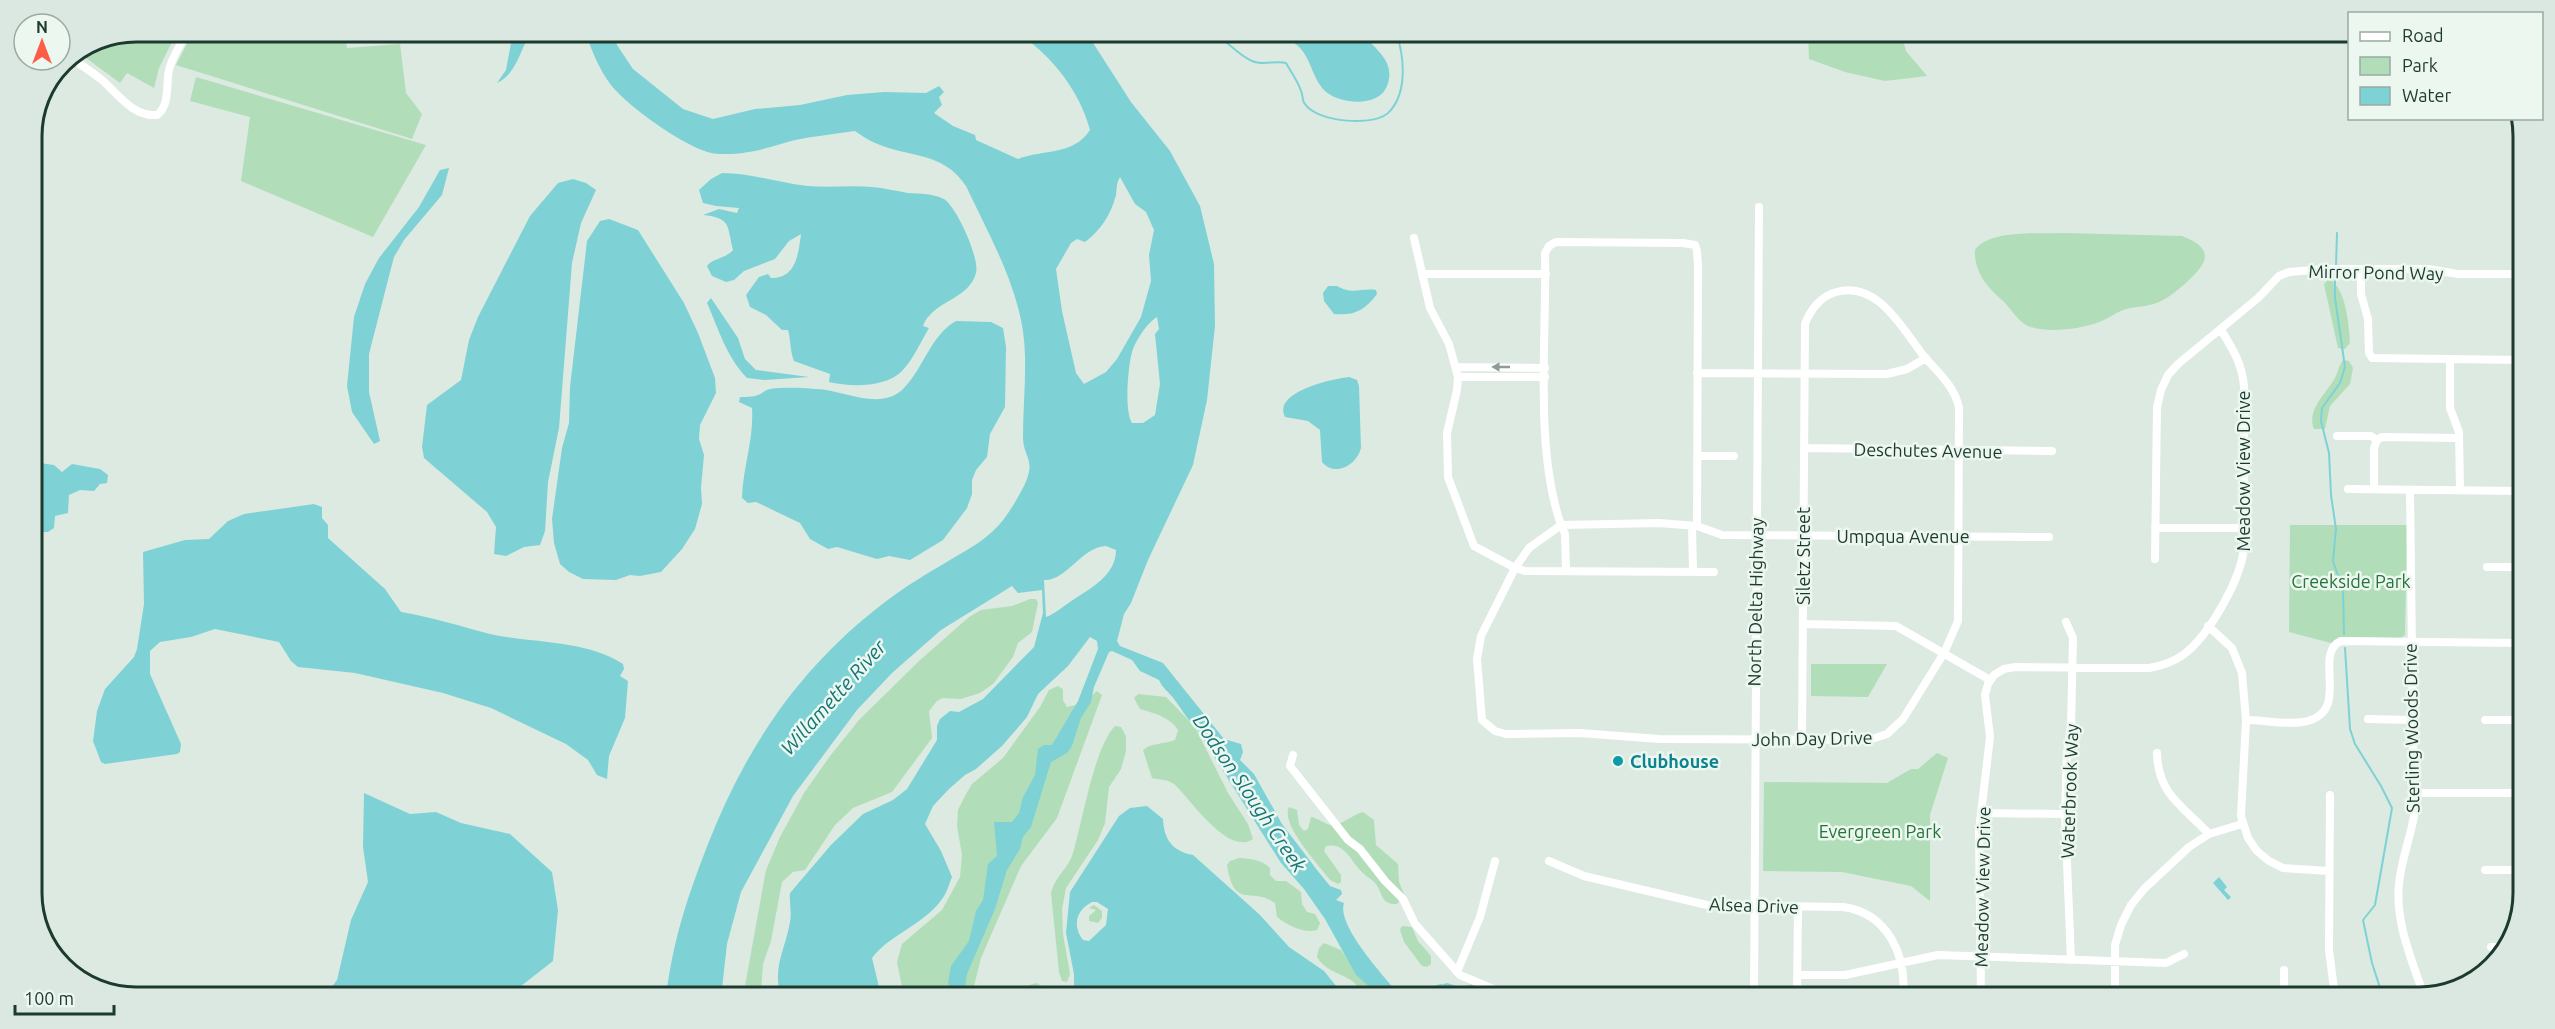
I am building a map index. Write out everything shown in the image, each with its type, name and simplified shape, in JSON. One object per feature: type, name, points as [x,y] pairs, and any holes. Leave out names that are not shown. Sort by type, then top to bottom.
[{"type":"street","points":[[78,63],[103,81],[127,104],[143,113],[157,115],[165,105],[170,68],[182,42]]},
{"type":"street","name":"North Delta Highway","points":[[1754,987],[1759,207]]},
{"type":"street","points":[[1414,238],[1430,308],[1449,344],[1458,376],[1447,433],[1448,477],[1474,546],[1525,571],[1714,572]]},
{"type":"street","points":[[1566,571],[1565,534],[1555,506],[1549,471],[1545,377],[1545,253],[1549,246],[1556,242],[1695,245],[1697,251],[1698,456],[1693,572]]},
{"type":"street","name":"Mirror Pond Way","points":[[2155,559],[2156,425],[2161,390],[2168,375],[2178,364],[2221,330],[2278,276],[2302,270],[2331,269],[2428,269],[2458,274],[2513,274]]},
{"type":"street","points":[[2361,269],[2361,294],[2368,319],[2369,352],[2372,358],[2513,360]]},
{"type":"street","points":[[1422,274],[1546,274]]},
{"type":"street","name":"John Day Drive","points":[[1515,568],[1481,636],[1478,659],[1482,720],[1495,731],[1506,734],[1580,733],[1635,738],[1754,740],[1869,740],[1887,734],[1903,719],[1944,653],[1958,621],[1958,401],[1949,384],[1879,301],[1864,292],[1846,290],[1833,292],[1823,298],[1808,317],[1804,332],[1804,374]]},
{"type":"street","name":"Meadow View Drive","points":[[1981,987],[1978,869],[1981,813],[1989,752],[1985,695],[1990,680],[1997,672],[2004,669],[2149,668],[2163,665],[2187,653],[2229,595],[2239,572],[2243,557],[2244,528],[2242,369],[2236,352],[2221,330]]},
{"type":"street","points":[[1698,373],[1887,374],[1907,369],[1926,358]]},
{"type":"street","points":[[2450,359],[2450,411],[2459,430],[2460,490]]},
{"type":"street","points":[[1456,367],[1545,368]]},
{"type":"street","name":"Siletz Street","points":[[1802,739],[1804,374]]},
{"type":"street","points":[[1458,376],[1545,377]]},
{"type":"street","points":[[2337,436],[2371,436],[2377,440]]},
{"type":"street","points":[[2374,489],[2374,448],[2377,440],[2382,437],[2459,438]]},
{"type":"street","name":"Deschutes Avenue","points":[[1804,448],[2052,451]]},
{"type":"street","points":[[1698,456],[1734,456]]},
{"type":"street","points":[[2348,489],[2513,491]]},
{"type":"street","name":"Sterling Woods Drive","points":[[2410,490],[2410,641],[2413,666],[2414,816],[2402,862],[2398,908],[2405,940],[2421,987]]},
{"type":"street","name":"Umpqua Avenue","points":[[1562,525],[1659,523],[1695,526],[1722,535],[1756,536],[2049,537]]},
{"type":"street","points":[[1515,568],[1529,548],[1562,525]]},
{"type":"street","points":[[2155,528],[2244,528]]},
{"type":"street","points":[[2487,567],[2513,567]]},
{"type":"street","name":"Waterbrook Way","points":[[2066,622],[2072,633],[2073,667],[2072,726],[2067,753],[2065,814],[2066,870],[2071,914],[2071,960]]},
{"type":"street","points":[[1803,624],[1888,624],[1896,626],[1990,680]]},
{"type":"street","points":[[2208,626],[2232,648],[2243,680],[2246,720],[2241,803],[2242,824],[2248,838],[2257,851],[2269,861],[2283,868],[2329,871]]},
{"type":"street","points":[[2246,720],[2304,722],[2321,714],[2330,699],[2330,652],[2337,642],[2348,640],[2513,643]]},
{"type":"street","points":[[2368,719],[2413,720]]},
{"type":"street","points":[[2485,720],[2513,720]]},
{"type":"street","points":[[2157,753],[2158,772],[2167,792],[2209,834]]},
{"type":"street","points":[[1293,755],[1290,766],[1348,840],[1360,849],[1379,874],[1403,899],[1421,932],[1457,972],[1489,987]]},
{"type":"street","points":[[2414,793],[2513,793]]},
{"type":"street","points":[[2330,795],[2329,950],[2334,987]]},
{"type":"street","points":[[1981,813],[2065,814]]},
{"type":"street","points":[[2115,987],[2118,934],[2131,905],[2173,862],[2209,834],[2242,824]]},
{"type":"street","points":[[1457,972],[1480,917],[1495,861]]},
{"type":"street","name":"Alsea Drive","points":[[1549,861],[1584,876],[1689,902],[1727,907],[1843,907],[1870,915],[1889,933],[1900,962],[1904,987]]},
{"type":"street","points":[[2485,870],[2513,870]]},
{"type":"street","points":[[1797,987],[1798,907]]},
{"type":"street","points":[[2491,947],[2495,947]]},
{"type":"street","points":[[1798,975],[1845,975],[1934,955],[2166,963],[2184,954]]},
{"type":"street","points":[[2284,970],[2284,987]]},
{"type":"green space","points":[[172,42],[159,68],[154,88],[127,73],[120,83],[85,57],[100,49],[118,44]]},
{"type":"green space","points":[[188,42],[346,42],[347,48],[400,44],[406,93],[422,114],[412,139],[176,65]]},
{"type":"green space","points":[[1808,42],[1904,42],[1906,51],[1927,76],[1885,81],[1845,72],[1809,59]]},
{"type":"green space","points":[[196,77],[426,145],[373,237],[241,181],[250,117],[190,101]]},
{"type":"green space","points":[[2063,233],[2182,236],[2199,245],[2205,256],[2201,267],[2195,274],[2167,298],[2155,304],[2123,310],[2102,321],[2083,327],[2056,330],[2031,327],[2019,319],[1986,284],[1977,265],[1975,250],[1982,243],[2003,236]]},
{"type":"green space","points":[[2329,279],[2335,283],[2346,308],[2350,343],[2345,349],[2338,348],[2324,284]]},
{"type":"green space","points":[[2343,360],[2349,361],[2353,368],[2350,384],[2330,406],[2325,429],[2314,429],[2312,422],[2315,409],[2335,378]]},
{"type":"green space","name":"Creekside Park","points":[[2290,525],[2407,525],[2405,635],[2401,638],[2343,637],[2331,643],[2289,632]]},
{"type":"green space","points":[[1036,599],[1038,603],[1032,632],[1018,643],[1013,657],[993,684],[980,693],[961,699],[943,698],[937,701],[929,711],[932,738],[892,792],[853,808],[835,825],[805,870],[793,872],[782,882],[771,941],[763,964],[761,987],[745,987],[766,870],[780,837],[804,793],[859,720],[919,661],[969,617],[981,610],[1012,606]]},
{"type":"green space","points":[[1811,664],[1887,664],[1868,697],[1811,696]]},
{"type":"green space","points":[[1058,686],[1063,689],[1063,700],[1067,707],[1084,703],[1097,691],[1102,695],[1057,818],[1021,866],[981,958],[974,987],[902,987],[897,962],[902,944],[942,910],[960,877],[962,855],[957,826],[958,810],[972,784],[1003,758],[1040,707],[1049,690]]},
{"type":"green space","points":[[1138,694],[1166,697],[1195,727],[1228,793],[1248,824],[1253,839],[1243,842],[1232,840],[1210,823],[1172,782],[1152,778],[1143,750],[1175,740],[1178,730],[1166,719],[1140,709],[1134,698]]},
{"type":"green space","points":[[1115,726],[1121,727],[1126,736],[1126,751],[1121,769],[1109,787],[1105,823],[1098,840],[1066,888],[1062,909],[1063,934],[1070,974],[1067,982],[1062,981],[1059,972],[1051,893],[1071,858],[1095,768],[1108,736]]},
{"type":"green space","name":"Evergreen Park","points":[[1937,753],[1948,758],[1930,815],[1930,901],[1911,886],[1842,872],[1763,871],[1764,782],[1887,783],[1911,769],[1918,769]]},
{"type":"green space","points":[[1289,807],[1297,810],[1299,825],[1304,831],[1308,829],[1311,817],[1334,825],[1363,812],[1374,820],[1376,845],[1398,864],[1399,882],[1404,894],[1397,904],[1385,901],[1376,884],[1363,873],[1343,849],[1333,845],[1326,846],[1324,851],[1341,875],[1341,882],[1338,884],[1330,880],[1295,834],[1288,814]]},
{"type":"green space","points":[[1239,858],[1263,863],[1270,868],[1270,875],[1276,881],[1286,881],[1301,892],[1302,904],[1307,912],[1315,914],[1320,923],[1317,930],[1307,931],[1291,926],[1277,917],[1275,903],[1267,898],[1239,893],[1230,879],[1227,865],[1230,861]]},
{"type":"green space","points":[[1094,905],[1102,911],[1102,918],[1098,923],[1089,921],[1089,916],[1096,910],[1089,908]]},
{"type":"green space","points":[[1402,926],[1412,927],[1418,941],[1431,956],[1431,964],[1427,967],[1422,966],[1404,942],[1400,930]]},
{"type":"green space","points":[[1324,943],[1341,950],[1370,987],[1358,987],[1352,981],[1328,968],[1317,957],[1319,948]]},
{"type":"green space","points":[[1036,983],[1044,987],[1023,987]]},
{"type":"green space","points":[[1472,984],[1479,987],[1462,987]]},
{"type":"water","points":[[511,42],[526,42],[512,70],[497,83],[506,70]]},
{"type":"water","name":"Willamette River","points":[[589,42],[616,42],[633,69],[683,109],[713,119],[755,109],[800,105],[847,95],[884,92],[926,93],[939,86],[944,92],[939,97],[942,105],[934,113],[953,126],[975,135],[976,140],[1018,159],[1067,148],[1083,138],[1090,130],[1071,87],[1052,62],[1030,42],[1092,42],[1131,102],[1170,151],[1200,206],[1214,264],[1215,326],[1207,400],[1193,465],[1124,614],[1117,641],[1120,646],[1163,663],[1224,739],[1241,744],[1243,752],[1240,760],[1254,774],[1282,824],[1317,870],[1330,886],[1341,890],[1342,894],[1336,900],[1344,903],[1348,925],[1364,952],[1393,987],[1370,987],[1356,975],[1325,919],[1304,889],[1281,863],[1195,726],[1159,680],[1140,671],[1132,660],[1112,651],[1109,652],[1094,687],[1091,702],[1081,718],[1072,746],[1067,753],[1051,762],[1031,827],[1023,837],[1020,849],[1007,870],[995,909],[967,974],[965,987],[949,987],[951,966],[969,941],[976,911],[983,900],[988,864],[997,856],[994,822],[1012,822],[1019,813],[1023,797],[1035,775],[1038,749],[1044,745],[1052,745],[1078,701],[1098,649],[1097,641],[1090,637],[1068,666],[1038,694],[1027,717],[1002,746],[976,769],[965,775],[933,806],[925,824],[941,851],[952,877],[945,894],[935,908],[888,942],[872,958],[879,987],[779,987],[780,959],[791,919],[790,893],[831,845],[863,814],[893,800],[907,789],[937,740],[937,726],[940,719],[950,711],[959,712],[983,699],[1034,647],[1043,613],[1042,590],[1018,593],[1012,586],[941,630],[892,673],[857,710],[793,796],[741,892],[727,944],[722,987],[668,987],[682,919],[708,844],[740,774],[779,710],[827,653],[855,627],[885,602],[989,534],[1007,515],[1021,492],[1029,470],[1023,436],[1025,348],[1017,302],[990,235],[966,186],[947,167],[925,157],[875,143],[855,131],[795,140],[749,152],[719,154],[708,152],[678,138],[631,105],[611,85],[596,60]],"holes":[[[1120,177],[1135,204],[1146,212],[1154,230],[1149,255],[1151,281],[1141,317],[1117,359],[1106,372],[1084,384],[1076,373],[1062,311],[1056,269],[1071,243],[1077,239],[1085,242],[1104,222],[1114,202]],[[1157,317],[1159,329],[1155,334],[1160,384],[1155,415],[1143,423],[1132,423],[1127,399],[1132,352],[1139,337]],[[1106,546],[1116,550],[1115,559],[1106,574],[1093,587],[1046,617],[1044,580],[1060,575],[1089,552]]]},
{"type":"water","points":[[1291,42],[1370,42],[1389,69],[1387,86],[1375,98],[1366,101],[1356,102],[1337,98],[1323,89],[1304,52]]},
{"type":"water","points":[[449,168],[442,195],[404,240],[394,257],[369,354],[369,392],[380,441],[374,444],[352,412],[347,386],[354,317],[365,284],[379,258],[419,207],[440,170]]},
{"type":"water","points":[[722,173],[808,186],[872,187],[939,197],[955,211],[966,233],[974,256],[976,273],[966,289],[934,311],[928,318],[923,326],[929,328],[910,361],[895,377],[867,385],[829,382],[830,374],[794,361],[788,330],[782,330],[766,315],[750,307],[746,295],[759,277],[768,274],[771,278],[779,277],[791,270],[797,258],[801,234],[789,241],[775,259],[744,271],[734,280],[726,282],[712,276],[707,266],[733,250],[726,224],[719,218],[703,215],[719,209],[737,213],[739,208],[703,203],[699,190]]},
{"type":"water","points":[[573,179],[586,183],[596,190],[581,223],[572,263],[559,428],[548,482],[545,531],[540,545],[524,547],[506,556],[494,554],[496,527],[487,512],[424,458],[422,447],[427,405],[461,380],[469,340],[478,317],[530,216],[558,183]]},
{"type":"water","points":[[609,219],[638,230],[684,303],[715,378],[716,393],[700,425],[699,439],[704,455],[702,504],[695,529],[682,549],[661,572],[640,576],[630,575],[616,580],[583,579],[560,564],[554,543],[552,519],[562,448],[569,423],[570,387],[587,241],[600,221]]},
{"type":"water","points":[[1328,286],[1337,286],[1352,291],[1376,290],[1377,294],[1359,311],[1334,314],[1324,301],[1323,293]]},
{"type":"water","points":[[711,298],[738,338],[745,359],[756,370],[809,377],[765,380],[747,378],[734,361],[724,342],[707,303]]},
{"type":"water","points":[[956,321],[991,322],[1003,328],[1006,347],[1005,407],[990,434],[987,457],[976,470],[972,480],[972,494],[967,508],[943,540],[910,560],[889,556],[877,559],[837,547],[828,549],[810,539],[800,523],[756,502],[748,503],[742,498],[752,408],[739,402],[740,397],[756,396],[770,389],[787,388],[827,390],[873,399],[895,395],[911,380],[940,334]]},
{"type":"water","points":[[1349,377],[1357,380],[1359,386],[1361,448],[1351,464],[1333,469],[1322,462],[1320,430],[1308,421],[1285,417],[1283,408],[1287,400],[1306,388]]},
{"type":"water","points":[[42,463],[54,465],[62,472],[72,464],[100,469],[108,475],[107,483],[100,484],[94,491],[80,490],[69,495],[68,513],[55,516],[54,528],[48,532],[42,532]]},
{"type":"water","points":[[314,504],[322,507],[322,518],[328,525],[328,538],[385,589],[401,612],[490,634],[576,646],[609,656],[623,664],[624,669],[620,676],[628,681],[625,718],[609,756],[607,779],[597,775],[588,760],[566,744],[491,708],[443,693],[355,673],[298,667],[291,661],[279,642],[215,629],[191,637],[160,642],[150,651],[150,674],[181,744],[180,752],[105,764],[101,762],[93,741],[97,711],[105,689],[134,657],[137,649],[144,604],[143,552],[185,540],[209,539],[228,521],[244,514]]},
{"type":"water","points":[[364,793],[410,814],[436,812],[461,823],[510,834],[552,872],[558,910],[553,961],[520,987],[332,987],[337,980],[351,920],[368,882],[363,847]]},
{"type":"water","points":[[1147,806],[1163,819],[1170,843],[1193,855],[1259,914],[1289,947],[1324,971],[1337,987],[1074,987],[1074,974],[1066,933],[1070,892],[1119,816],[1130,808]],"holes":[[[1092,902],[1097,902],[1108,909],[1106,925],[1089,941],[1083,940],[1077,924],[1082,909]]]},
{"type":"water","points":[[2219,877],[2227,887],[2224,890],[2231,897],[2228,900],[2213,883]]},
{"type":"water","points":[[1447,983],[1459,987],[1441,987]]},
{"type":"waterway","points":[[1226,42],[1252,61],[1286,63],[1298,84],[1304,103],[1311,110],[1333,119],[1347,121],[1373,120],[1390,111],[1396,103],[1403,73],[1399,42]]},
{"type":"waterway","points":[[2336,266],[2337,233]]},
{"type":"waterway","points":[[2335,272],[2335,298],[2345,367],[2340,383],[2322,408],[2321,421],[2329,453],[2331,495],[2336,529],[2333,561],[2343,590],[2344,634]]},
{"type":"waterway","points":[[2345,648],[2350,729],[2355,744],[2392,808],[2375,905],[2363,920],[2380,987]]},
{"type":"waterway","name":"Dodson Slough Creek","points":[[1434,987],[1441,985]]},
{"type":"place","name":"Clubhouse","points":[[1618,761]]}]
